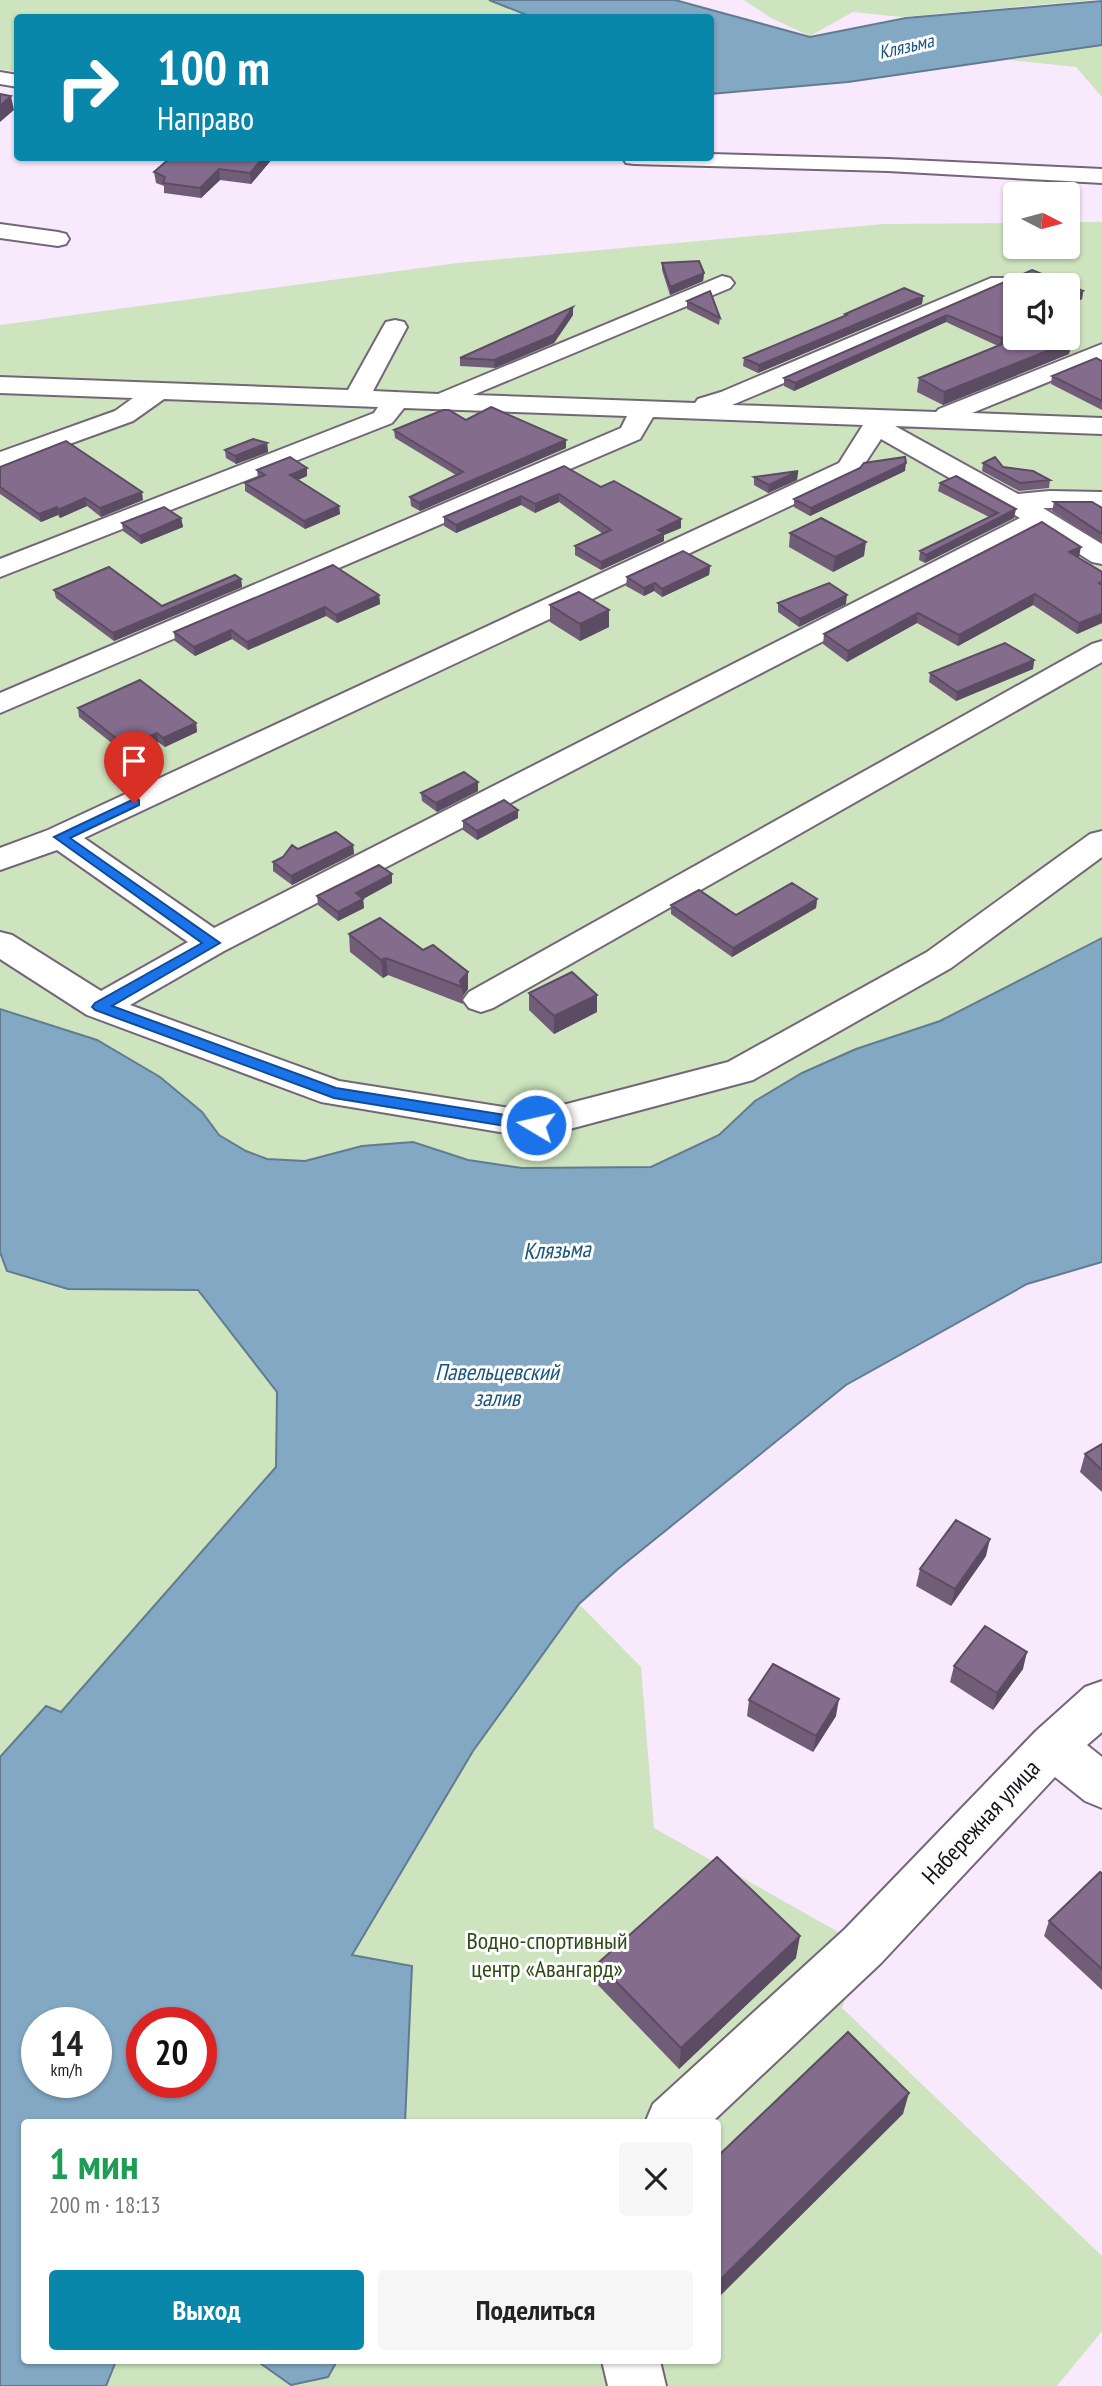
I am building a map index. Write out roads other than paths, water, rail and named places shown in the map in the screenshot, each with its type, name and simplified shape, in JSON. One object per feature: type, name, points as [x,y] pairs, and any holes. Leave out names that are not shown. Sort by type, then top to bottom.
[{"type":"street","points":[[714,160],[888,165],[1102,176]]},
{"type":"street","points":[[0,231],[58,239]]},
{"type":"street","points":[[437,401],[722,283]]},
{"type":"street","points":[[685,411],[730,397],[999,283]]},
{"type":"street","points":[[357,398],[395,327]]},
{"type":"street","points":[[935,419],[1102,351]]},
{"type":"street","points":[[0,385],[644,409],[876,422],[935,419],[1102,426]]},
{"type":"street","points":[[0,461],[124,416],[158,391]]},
{"type":"street","points":[[0,569],[383,418],[397,400]]},
{"type":"street","points":[[0,704],[631,433],[644,409]]},
{"type":"street","points":[[876,422],[1102,556]]},
{"type":"street","points":[[0,860],[61,837],[849,468],[876,422]]},
{"type":"street","points":[[1013,503],[1049,499],[1102,500]]},
{"type":"street","points":[[100,1007],[212,943],[1041,518]]},
{"type":"street","points":[[481,1000],[1102,650]]},
{"type":"street","points":[[61,837],[212,943]]},
{"type":"street","points":[[0,943],[100,1007],[334,1093],[536,1125],[740,1071],[939,960],[1102,841]]},
{"type":"street","name":"Набережная улица","points":[[676,2119],[863,1946],[1053,1746],[1102,1702]]},
{"type":"street","points":[[1053,1746],[1102,1786]]},
{"type":"street","points":[[632,2364],[637,2386]]},
{"type":"water","name":"Клязьма","points":[[489,0],[675,0],[810,37],[906,18],[1102,1],[1102,45],[848,82],[714,94],[714,14],[524,14]]},
{"type":"water","name":"Павельцевский залив","points":[[1102,938],[1102,1262],[1027,1284],[846,1385],[618,1569],[579,1604],[473,1751],[352,1955],[412,1966],[405,2119],[21,2119],[21,2364],[115,2364],[106,2386],[0,2386],[0,1757],[46,1706],[61,1712],[276,1467],[277,1392],[198,1290],[68,1289],[7,1271],[0,1252],[0,1009],[97,1040],[160,1077],[202,1112],[219,1135],[246,1151],[267,1159],[305,1161],[362,1146],[413,1142],[468,1160],[522,1168],[651,1167],[719,1135],[755,1101],[802,1073],[856,1049],[940,1021]]},
{"type":"water","points":[[261,2364],[335,2364],[328,2377],[291,2385]]},
{"type":"park label","name":"Водно-спортивный центр «Авангард»","points":[[547,1955]]}]
